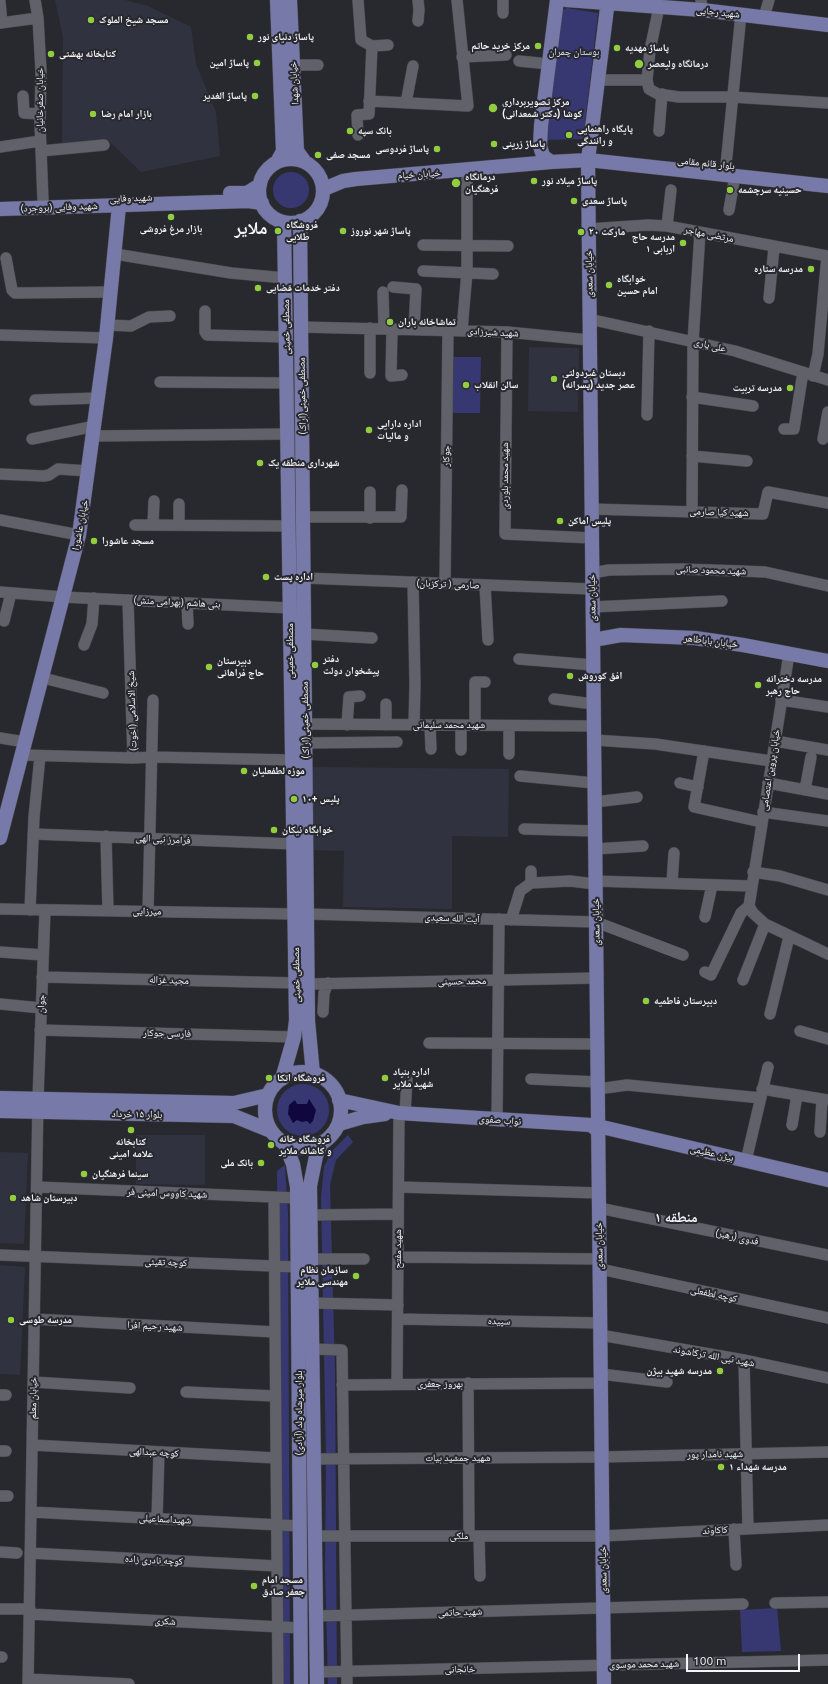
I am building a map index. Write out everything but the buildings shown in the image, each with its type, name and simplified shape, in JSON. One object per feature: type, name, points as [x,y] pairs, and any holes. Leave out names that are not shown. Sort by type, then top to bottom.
[{"type":"main road","name":"خیابان شهدا","points":[[277,0],[283,150],[277,162]]},
{"type":"main road","name":"خیابان شهدا","points":[[290,0],[297,151],[305,162]]},
{"type":"main road","points":[[557,0],[541,126],[540,146],[543,156],[578,167],[588,178]]},
{"type":"main road","name":"شهید رجایی","points":[[566,0],[608,1],[659,7],[701,5],[741,14],[828,25]]},
{"type":"main road","name":"خیابان سعدی","points":[[604,1684],[588,160],[589,141],[608,1]]},
{"type":"main road","name":"بلوار قائم مقامی","points":[[589,141],[598,152],[726,165],[824,180]]},
{"type":"main road","points":[[294,159],[305,162],[317,173],[324,189],[320,203],[315,211],[300,221],[284,222],[272,216],[262,204],[259,194],[264,173],[277,162],[294,159]]},
{"type":"main road","name":"خیابان خیام","points":[[324,189],[332,184],[356,179],[557,161],[588,160]]},
{"type":"main road","name":"بلوار قائم مقامی","points":[[588,160],[735,176],[824,180]]},
{"type":"main road","name":"شهید وفایی","points":[[0,202],[247,193],[260,185]]},
{"type":"main road","name":"شهید وفایی","points":[[119,206],[248,201],[262,204]]},
{"type":"main road","name":"شهید وفایی (بروجرد)","points":[[0,210],[119,206]]},
{"type":"main road","name":"خیابان عاشورا","points":[[1,829],[24,749],[80,535],[106,332],[119,206]]},
{"type":"main road","name":"مصطفی خمینی(اراک)","points":[[300,221],[305,724],[301,914]]},
{"type":"main road","name":"مصطفی خمینی","points":[[282,1079],[294,1037],[302,984],[301,914],[294,844],[291,760],[288,434],[284,222]]},
{"type":"main road","name":"خیابان باباطاهر","points":[[593,640],[621,635],[662,636],[736,644],[828,661]]},
{"type":"main road","points":[[302,984],[308,1021],[313,1074]]},
{"type":"main road","points":[[297,1073],[313,1074],[330,1083],[339,1100],[341,1112],[339,1124],[332,1135],[321,1144],[314,1147],[299,1148],[284,1144],[271,1131],[266,1119],[265,1107],[268,1095],[274,1086],[282,1079],[297,1073]]},
{"type":"main road","name":"بلوار ۱۵ خرداد","points":[[0,1110],[38,1105],[234,1103],[268,1095]]},
{"type":"main road","name":"بلوار ۱۵ خرداد","points":[[0,1098],[38,1105],[234,1116],[271,1131]]},
{"type":"main road","points":[[339,1100],[402,1113]]},
{"type":"main road","points":[[339,1124],[363,1117],[402,1113]]},
{"type":"main road","name":"نواب صفوی","points":[[402,1113],[591,1125],[598,1131]]},
{"type":"main road","name":"بیژن عظیمی","points":[[598,1131],[602,1127],[828,1180]]},
{"type":"main road","name":"بلوار میرشاه ولد (آزادی)","points":[[284,1144],[293,1164],[297,1198],[301,1684]]},
{"type":"main road","name":"بلوار میرشاه ولد (آزادی)","points":[[317,1678],[310,1186],[316,1156],[321,1144]]},
{"type":"street","name":"خیابان صفرخانیان","points":[[35,0],[38,18],[41,71],[40,114],[43,201]]},
{"type":"street","points":[[358,0],[361,40],[372,46],[388,45]]},
{"type":"street","points":[[418,0],[420,10],[418,21]]},
{"type":"street","points":[[369,101],[468,106],[457,0]]},
{"type":"street","points":[[503,0],[503,13]]},
{"type":"street","points":[[764,17],[769,0]]},
{"type":"street","points":[[0,2],[1,23],[38,18]]},
{"type":"street","points":[[659,7],[650,50],[648,80],[649,89],[662,94],[679,97],[732,97],[828,103]]},
{"type":"street","points":[[726,165],[741,14]]},
{"type":"street","points":[[358,134],[357,115],[368,114],[372,46]]},
{"type":"street","points":[[462,57],[506,55]]},
{"type":"street","points":[[519,61],[549,64]]},
{"type":"street","points":[[293,65],[318,64]]},
{"type":"street","points":[[406,103],[413,66]]},
{"type":"street","points":[[597,80],[648,80]]},
{"type":"street","points":[[659,131],[662,94]]},
{"type":"street","points":[[23,96],[24,113],[40,114]]},
{"type":"street","points":[[0,147],[104,145]]},
{"type":"street","points":[[462,330],[467,272],[467,170]]},
{"type":"street","points":[[729,210],[735,176]]},
{"type":"street","points":[[667,226],[671,190]]},
{"type":"street","name":"مرتضی مهاجر","points":[[588,229],[648,225],[667,226],[774,248],[828,256]]},
{"type":"street","points":[[692,511],[693,342],[700,232]]},
{"type":"street","points":[[424,245],[508,246]]},
{"type":"street","points":[[769,298],[774,248]]},
{"type":"street","points":[[115,254],[231,273],[285,278]]},
{"type":"street","points":[[784,429],[794,429],[808,374],[818,354],[828,256]]},
{"type":"street","points":[[6,258],[12,290],[15,293],[110,292]]},
{"type":"street","points":[[423,271],[493,274]]},
{"type":"street","points":[[393,287],[416,289],[414,328]]},
{"type":"street","points":[[383,292],[388,328],[391,376],[402,375]]},
{"type":"street","points":[[205,311],[205,332],[207,335],[286,337]]},
{"type":"street","points":[[0,335],[106,332],[131,326],[149,317],[170,316]]},
{"type":"street","name":"علی یاری","points":[[589,319],[735,351],[828,380]]},
{"type":"street","name":"شهید شیرزادی","points":[[301,327],[448,329],[507,332],[590,340]]},
{"type":"street","points":[[370,328],[370,373]]},
{"type":"street","name":"جوکار","points":[[445,583],[448,329]]},
{"type":"street","name":"شهید محمد بلوردی","points":[[507,332],[505,534],[592,538]]},
{"type":"street","points":[[647,415],[649,332]]},
{"type":"street","points":[[160,382],[287,383]]},
{"type":"street","points":[[692,397],[753,406]]},
{"type":"street","points":[[35,400],[98,398]]},
{"type":"street","points":[[823,439],[828,412]]},
{"type":"street","points":[[32,439],[94,431],[288,434]]},
{"type":"street","points":[[692,456],[747,461]]},
{"type":"street","points":[[0,474],[49,476],[58,469],[89,471]]},
{"type":"street","points":[[303,517],[401,517],[402,490]]},
{"type":"street","points":[[370,492],[370,518]]},
{"type":"street","name":"شهید کیا صارمی","points":[[591,509],[763,514],[768,492],[828,504]]},
{"type":"street","points":[[153,525],[154,501]]},
{"type":"street","points":[[179,504],[179,525]]},
{"type":"street","points":[[0,520],[80,535]]},
{"type":"street","points":[[135,526],[289,526]]},
{"type":"street","name":"شهید محمود صائبی","points":[[592,573],[609,570],[682,569],[749,571],[765,572],[828,586]]},
{"type":"street","name":"صارمی ( ترکزبان)","points":[[304,578],[592,589]]},
{"type":"street","points":[[413,582],[416,685],[414,725]]},
{"type":"street","points":[[485,585],[488,640]]},
{"type":"street","points":[[4,621],[6,592]]},
{"type":"street","name":"بنی هاشم (بهرامی منش)","points":[[6,592],[63,597],[290,608]]},
{"type":"street","points":[[84,646],[92,624],[94,598]]},
{"type":"street","name":"شیخ الاسلامی (اخوت)","points":[[0,738],[40,756],[133,758],[128,600]]},
{"type":"street","points":[[592,607],[722,601]]},
{"type":"street","points":[[187,603],[188,624]]},
{"type":"street","points":[[304,634],[372,638]]},
{"type":"street","name":"خیابان پروین اعتصامی","points":[[749,906],[753,872],[789,654]]},
{"type":"street","points":[[519,659],[593,665]]},
{"type":"street","points":[[43,678],[104,693]]},
{"type":"street","points":[[475,726],[475,682],[485,682]]},
{"type":"street","points":[[348,725],[350,697],[360,696]]},
{"type":"street","points":[[554,699],[594,704]]},
{"type":"street","points":[[148,912],[153,700]]},
{"type":"street","points":[[781,700],[828,707]]},
{"type":"street","points":[[386,704],[386,725]]},
{"type":"street","name":"شهید محمد سلیمانی","points":[[305,724],[509,726],[594,733],[704,752],[771,761]]},
{"type":"street","points":[[430,725],[431,749]]},
{"type":"street","points":[[461,726],[461,750]]},
{"type":"street","points":[[509,726],[509,754]]},
{"type":"street","points":[[775,741],[828,750]]},
{"type":"street","points":[[305,744],[397,742]]},
{"type":"street","points":[[704,752],[694,807],[762,817],[828,821]]},
{"type":"street","points":[[30,910],[33,834],[40,756]]},
{"type":"street","points":[[133,758],[152,757],[291,760]]},
{"type":"street","points":[[805,790],[811,757]]},
{"type":"street","points":[[520,776],[594,783]]},
{"type":"street","points":[[680,783],[698,787]]},
{"type":"street","points":[[768,783],[828,794]]},
{"type":"street","points":[[594,802],[637,797]]},
{"type":"street","points":[[524,829],[595,831]]},
{"type":"street","name":"فرامرز نبی الهی","points":[[33,834],[294,844]]},
{"type":"street","points":[[106,836],[108,911]]},
{"type":"street","points":[[595,849],[643,846]]},
{"type":"street","points":[[672,884],[674,853]]},
{"type":"street","points":[[531,871],[531,883]]},
{"type":"street","points":[[753,872],[780,876],[828,890]]},
{"type":"street","points":[[511,920],[520,891],[531,883],[570,881],[751,886]]},
{"type":"street","points":[[706,917],[712,885]]},
{"type":"street","points":[[705,972],[711,976],[741,913],[749,906],[765,924],[789,937],[828,954]]},
{"type":"street","name":"میرزایی","points":[[0,909],[301,914]]},
{"type":"street","name":"جوان","points":[[38,1105],[45,910]]},
{"type":"street","name":"آیت الله سعیدی","points":[[301,914],[596,922],[683,955]]},
{"type":"street","points":[[497,1120],[500,920]]},
{"type":"street","points":[[743,980],[765,924]]},
{"type":"street","points":[[770,1014],[789,937]]},
{"type":"street","points":[[0,952],[43,955]]},
{"type":"street","name":"مجید غزاله","points":[[42,977],[302,984]]},
{"type":"street","name":"محمد حسینی","points":[[302,984],[596,978]]},
{"type":"street","points":[[323,1012],[324,992],[328,983]]},
{"type":"street","points":[[0,1004],[41,1008]]},
{"type":"street","name":"فارسی جوکار","points":[[40,1030],[294,1037]]},
{"type":"street","points":[[800,1031],[828,1039]]},
{"type":"street","points":[[429,1043],[597,1044]]},
{"type":"street","points":[[746,1161],[768,1067]]},
{"type":"street","points":[[531,1078],[598,1085],[627,1085],[797,1095],[825,1100],[820,1132]]},
{"type":"street","name":"شهید مفتح","points":[[397,1384],[398,1214],[402,1113],[407,1080]]},
{"type":"street","points":[[792,1124],[797,1095]]},
{"type":"street","name":"خیابان معلم","points":[[28,1681],[38,1105]]},
{"type":"street","name":"شهید کاووس امینی فر","points":[[37,1187],[297,1198]]},
{"type":"street","points":[[399,1187],[599,1193]]},
{"type":"street","points":[[274,1197],[278,1684]]},
{"type":"street","name":"فدوی (رهبر)","points":[[599,1208],[828,1255]]},
{"type":"street","points":[[311,1215],[398,1214]]},
{"type":"street","name":"کوچه تقیئی","points":[[0,1255],[297,1267]]},
{"type":"street","name":"کوچه لطفعلی","points":[[398,1257],[600,1264],[828,1318]]},
{"type":"street","points":[[311,1259],[364,1259]]},
{"type":"street","points":[[312,1304],[398,1305]]},
{"type":"street","name":"شهید رحیم افرا","points":[[34,1319],[275,1332]]},
{"type":"street","name":"سپیده","points":[[398,1319],[600,1329]]},
{"type":"street","name":"شهید نبی الله ترکاشوند","points":[[600,1329],[828,1378]]},
{"type":"street","points":[[312,1349],[342,1350],[347,1684]]},
{"type":"street","points":[[744,1360],[748,1529]]},
{"type":"street","name":"بهروز جعفری","points":[[342,1384],[468,1384],[601,1378],[667,1382]]},
{"type":"street","points":[[33,1382],[130,1388]]},
{"type":"street","points":[[468,1384],[468,1458],[474,1536],[480,1576]]},
{"type":"street","points":[[186,1392],[275,1396]]},
{"type":"street","name":"کوچه عبدالهی","points":[[32,1445],[276,1458]]},
{"type":"street","points":[[157,1519],[159,1452]]},
{"type":"street","name":"شهید نامدار پور","points":[[602,1457],[828,1452]]},
{"type":"street","name":"شهید جمشید بیات","points":[[314,1459],[602,1457]]},
{"type":"street","name":"شهیداسماعیلی","points":[[31,1512],[300,1526]]},
{"type":"street","name":"کاکاوند","points":[[602,1536],[828,1525]]},
{"type":"street","points":[[734,1529],[736,1564]]},
{"type":"street","name":"ملکی","points":[[315,1536],[602,1536]]},
{"type":"street","points":[[0,1552],[18,1552]]},
{"type":"street","name":"کوچه نادری زاده","points":[[30,1553],[277,1566]]},
{"type":"street","points":[[775,1603],[828,1602]]},
{"type":"street","name":"شهید حاتمی","points":[[316,1616],[742,1604]]},
{"type":"street","name":"شکری","points":[[0,1609],[300,1628]]},
{"type":"street","name":"شهید محمد موسوی","points":[[604,1665],[828,1660]]},
{"type":"street","name":"خانجانی","points":[[317,1678],[347,1671],[604,1665]]},
{"type":"street","points":[[28,1681],[129,1684]]},
{"type":"shaded area","points":[[55,0],[125,0],[148,6],[191,27],[196,64],[216,112],[220,156],[141,172],[108,140],[62,145],[63,37]]},
{"type":"shaded area","name":"دبستان غیردولتی عصر جدید (پسرانه)","points":[[529,347],[579,348],[578,412],[528,411]]},
{"type":"shaded area","points":[[312,767],[509,769],[508,837],[452,836],[452,909],[343,907],[344,851],[312,850]]},
{"type":"shaded area","points":[[309,1099],[316,1110],[313,1121],[310,1124],[307,1121],[302,1122],[297,1120],[293,1123],[288,1114],[289,1105],[295,1100],[297,1104],[307,1104]]},
{"type":"shaded area","points":[[136,1135],[205,1135],[205,1185],[136,1184]]},
{"type":"shaded area","name":"دبیرستان شاهد","points":[[0,1152],[28,1153],[24,1244],[0,1243]]},
{"type":"shaded area","name":"مدرسه طوسی","points":[[0,1265],[25,1267],[20,1375],[0,1374]]},
{"type":"green space","name":"بوستان چمران","points":[[567,8],[598,13],[583,139],[545,140],[560,11]]},
{"type":"green space","points":[[294,172],[304,177],[308,183],[308,197],[304,203],[298,207],[288,208],[278,203],[274,197],[273,187],[278,177],[284,173]]},
{"type":"green space","name":"سالن انقلاب","points":[[453,357],[481,357],[480,413],[452,413]]},
{"type":"green space","points":[[303,1084],[317,1088],[325,1096],[329,1110],[325,1124],[317,1132],[303,1136],[289,1132],[281,1124],[277,1110],[281,1096],[289,1088]]},
{"type":"green space","points":[[348,1135],[353,1142],[336,1160],[330,1185],[335,1370],[337,1684],[328,1684],[325,1567],[326,1458],[321,1197],[324,1167],[331,1152]]},
{"type":"green space","points":[[285,1165],[288,1212],[290,1684],[280,1684],[277,1171]]},
{"type":"green space","points":[[777,1608],[781,1651],[742,1652],[740,1610]]},
{"type":"place","name":"مسجد شیخ الملوک","points":[[91,20]]},
{"type":"place","name":"پاساژ دنیای نور","points":[[250,37]]},
{"type":"place","name":"مرکز خرید حاتم","points":[[538,46]]},
{"type":"place","name":"پاساژ مهدیه","points":[[617,48]]},
{"type":"place","name":"کتابخانه بهشتی","points":[[51,54]]},
{"type":"place","name":"پاساژ امین","points":[[257,63]]},
{"type":"place","name":"درمانگاه ولیعصر","points":[[639,64]]},
{"type":"place","name":"پاساژ الغدیر","points":[[255,96]]},
{"type":"place","name":"مرکز تصویربرداری کوشا (دکتر شمعدانی)","points":[[493,108]]},
{"type":"place","name":"بازار امام رضا","points":[[93,114]]},
{"type":"place","name":"بانک سپه","points":[[350,131]]},
{"type":"place","name":"پایگاه راهنمایی و رانندگی","points":[[569,135]]},
{"type":"place","name":"پاساژ زرینی","points":[[494,144]]},
{"type":"place","name":"پاساژ فردوسی","points":[[437,149]]},
{"type":"place","name":"مسجد صفی","points":[[318,155]]},
{"type":"place","name":"پاساژ میلاد نور","points":[[534,181]]},
{"type":"place","name":"درمانگاه فرهنگیان","points":[[456,183]]},
{"type":"place","name":"حسینیه سرچشمه","points":[[730,190]]},
{"type":"place","name":"پاساژ سعدی","points":[[574,201]]},
{"type":"place","name":"بازار مرغ فروشی","points":[[171,217]]},
{"type":"place","name":"فروشگاه طلایی","points":[[278,231]]},
{"type":"place","name":"پاساژ شهر نوروز","points":[[343,231]]},
{"type":"place","name":"مارکت ۲۰","points":[[581,232]]},
{"type":"place","name":"مدرسه حاج اربابی ۱","points":[[683,243]]},
{"type":"place","name":"مدرسه ستاره","points":[[811,269]]},
{"type":"place","name":"خوابگاه امام حسین","points":[[609,285]]},
{"type":"place","name":"دفتر خدمات قضایی","points":[[258,288]]},
{"type":"place","name":"تماشاخانه باران","points":[[390,322]]},
{"type":"place","name":"دبستان غیردولتی عصر جدید (پسرانه)","points":[[554,379]]},
{"type":"place","name":"سالن انقلاب","points":[[466,385]]},
{"type":"place","name":"مدرسه تربیت","points":[[790,388]]},
{"type":"place","name":"اداره دارایی و مالیات","points":[[369,430]]},
{"type":"place","name":"شهرداری منطقه یک","points":[[260,463]]},
{"type":"place","name":"پلیس اماکن","points":[[560,521]]},
{"type":"place","name":"مسجد عاشورا","points":[[94,541]]},
{"type":"place","name":"اداره پست","points":[[266,577]]},
{"type":"place","name":"دفتر پیشخوان دولت","points":[[315,665]]},
{"type":"place","name":"دبیرستان حاج فراهانی","points":[[209,667]]},
{"type":"place","name":"افق کوروش","points":[[570,676]]},
{"type":"place","name":"مدرسه دخترانه حاج رهبر","points":[[758,685]]},
{"type":"place","name":"موزه لطفعلیان","points":[[244,771]]},
{"type":"place","name":"پلیس +۱۰","points":[[294,799]]},
{"type":"place","name":"خوابگاه نیکان","points":[[274,830]]},
{"type":"place","name":"دبیرستان فاطمیه","points":[[646,1001]]},
{"type":"place","name":"فروشگاه اتکا","points":[[269,1078]]},
{"type":"place","name":"اداره بنیاد شهید ملایر","points":[[385,1078]]},
{"type":"place","name":"کتابخانه علامه امینی","points":[[131,1130]]},
{"type":"place","name":"فروشگاه خانه و کاشانه ملایر","points":[[271,1145]]},
{"type":"place","name":"بانک ملی","points":[[261,1163]]},
{"type":"place","name":"سینما فرهنگیان","points":[[84,1174]]},
{"type":"place","name":"دبیرستان شاهد","points":[[13,1198]]},
{"type":"place","name":"سازمان نظام مهندسی ملایر","points":[[356,1276]]},
{"type":"place","name":"مدرسه طوسی","points":[[11,1320]]},
{"type":"place","name":"مدرسه شهید بیژن","points":[[720,1371]]},
{"type":"place","name":"مدرسه شهداء ۱","points":[[721,1467]]},
{"type":"place","name":"مسجد امام جعفر صادق","points":[[254,1586]]},
{"type":"district","name":"ملایر","points":[[251,228]]},
{"type":"district","name":"منطقه ۱","points":[[676,1217]]}]
